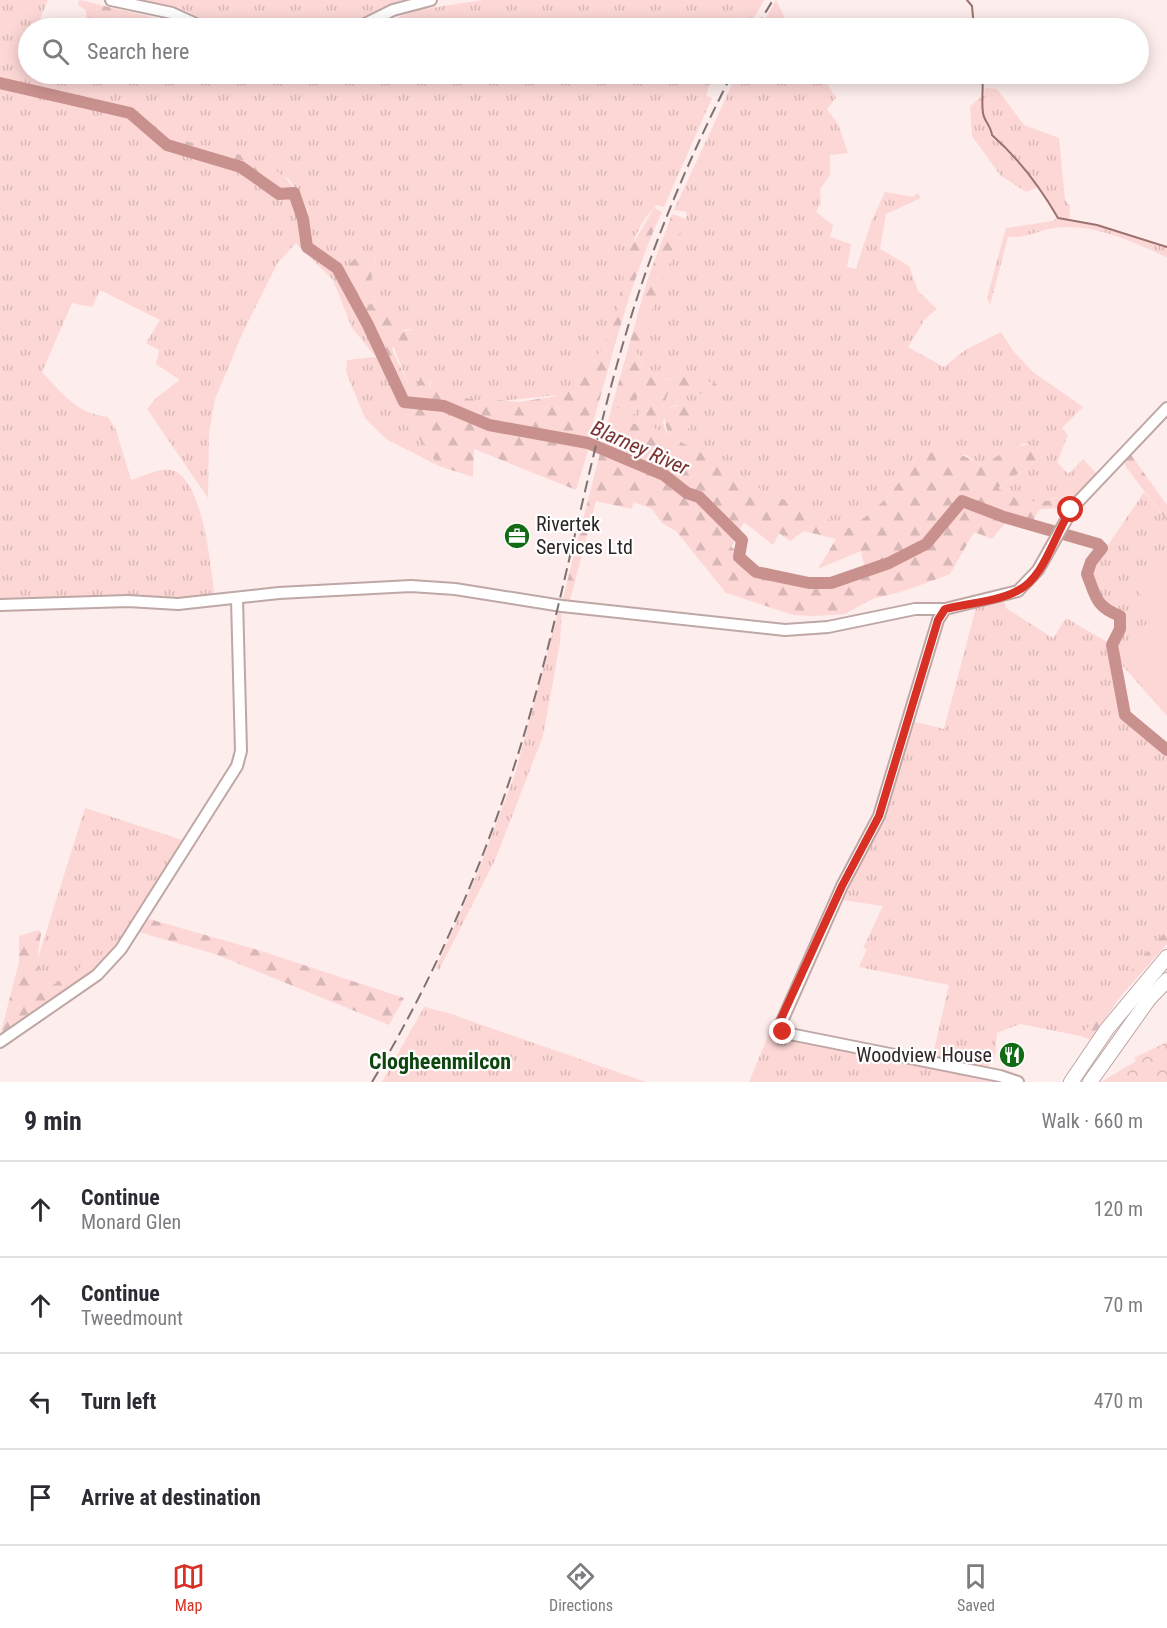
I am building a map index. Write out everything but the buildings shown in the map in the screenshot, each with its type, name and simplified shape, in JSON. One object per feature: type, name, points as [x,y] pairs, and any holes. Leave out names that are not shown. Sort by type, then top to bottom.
[{"type":"highway","points":[[1071,1082],[1107,1029],[1167,957]]},
{"type":"highway","points":[[1090,1082],[1143,1007],[1167,980]]},
{"type":"street","points":[[111,0],[181,18]]},
{"type":"street","points":[[377,18],[393,10],[431,0]]},
{"type":"street","points":[[0,605],[128,601],[178,604],[279,593],[411,586],[455,589],[562,606],[785,630],[828,627],[915,609],[945,609],[1001,597],[1018,591],[1028,583],[1061,524],[1074,506],[1167,408]]},
{"type":"street","points":[[0,1042],[97,975],[121,949],[237,766],[242,751],[237,599]]},
{"type":"street","points":[[945,609],[938,620],[879,816],[842,886],[779,1028],[785,1033],[905,1056],[1018,1082]]},
{"type":"green space","points":[[0,0],[48,0],[40,18],[18,18],[18,84],[710,84],[706,96],[712,98],[664,207],[657,205],[646,217],[633,244],[615,319],[600,354],[580,364],[579,382],[565,395],[504,400],[474,400],[445,395],[431,391],[430,382],[409,386],[393,345],[413,329],[401,332],[374,300],[373,304],[365,305],[376,256],[355,260],[344,278],[337,267],[308,247],[308,209],[289,179],[226,152],[166,137],[163,139],[140,121],[139,125],[164,146],[240,170],[277,196],[293,195],[302,219],[305,249],[334,271],[403,406],[399,410],[439,466],[386,439],[365,418],[346,372],[347,360],[376,357],[352,328],[333,280],[296,243],[277,264],[243,332],[215,399],[209,432],[208,498],[147,409],[157,397],[180,380],[156,364],[159,350],[146,343],[160,320],[100,290],[92,307],[72,303],[42,372],[63,395],[79,407],[87,412],[108,417],[116,430],[131,480],[167,469],[182,477],[191,490],[204,527],[215,599],[41,598],[0,601]]},
{"type":"green space","points":[[79,0],[121,10],[114,18],[86,18],[86,10],[78,5]]},
{"type":"green space","points":[[143,0],[402,0],[365,18],[200,18],[186,11]]},
{"type":"green space","points":[[483,0],[750,0],[739,18],[397,18],[418,10]]},
{"type":"green space","points":[[750,0],[764,0],[754,18],[739,18]]},
{"type":"green space","points":[[776,0],[785,18],[766,18]]},
{"type":"green space","points":[[121,10],[156,18],[114,18]]},
{"type":"green space","points":[[732,84],[827,84],[836,98],[827,109],[838,124],[848,153],[830,155],[830,175],[820,189],[821,202],[816,212],[833,225],[830,237],[851,244],[847,267],[856,269],[871,222],[885,192],[913,197],[918,193],[921,198],[886,214],[880,249],[909,266],[918,291],[937,309],[925,319],[908,347],[944,367],[965,350],[1001,332],[1014,352],[1033,372],[1083,407],[1062,428],[1068,435],[1057,462],[1068,474],[1083,459],[1098,475],[1095,478],[1090,476],[1057,498],[1034,502],[1010,496],[997,489],[1046,454],[1024,443],[981,466],[966,455],[918,455],[888,496],[869,514],[848,528],[753,486],[728,467],[679,441],[702,409],[679,404],[669,408],[663,422],[667,435],[646,424],[662,411],[669,390],[716,384],[685,377],[666,380],[644,368],[636,351],[686,219],[687,212],[674,210]]},
{"type":"green space","points":[[985,88],[997,89],[1024,125],[1059,138],[1065,200],[1070,206],[1069,221],[1097,225],[1167,246],[1167,257],[1112,235],[1083,228],[1054,228],[1008,237],[990,305],[987,298],[1006,228],[1053,221],[1058,217],[1038,187],[1026,192],[1000,175],[972,136],[970,106],[984,95]]},
{"type":"green space","points":[[166,137],[216,148],[254,160],[284,177],[293,188],[305,192],[311,246],[308,247],[303,214],[295,192],[279,192],[242,165],[168,144],[163,139]]},
{"type":"green space","points":[[654,208],[662,212],[639,268],[588,440],[491,422],[445,404],[405,401],[344,278],[349,265],[355,259],[376,255],[365,305],[372,304],[379,298],[401,332],[413,329],[416,333],[412,352],[407,355],[394,346],[392,349],[409,386],[417,385],[421,376],[427,375],[431,391],[475,400],[518,402],[565,395],[579,382],[575,370],[580,363],[600,353],[615,318],[629,251]]},
{"type":"green space","points":[[672,214],[686,219],[636,352],[644,368],[666,380],[683,375],[717,384],[707,392],[701,393],[669,390],[662,411],[646,424],[667,435],[666,413],[669,408],[677,406],[683,398],[687,399],[689,403],[702,409],[679,441],[728,467],[753,486],[848,528],[879,505],[896,487],[918,455],[927,453],[959,454],[981,466],[1014,448],[1029,446],[1037,448],[1046,454],[998,488],[1010,496],[1034,502],[1057,498],[1090,476],[1096,478],[1069,508],[1040,509],[1029,527],[1006,522],[992,539],[974,532],[950,574],[904,591],[872,599],[845,614],[814,616],[794,615],[726,593],[676,531],[662,523],[652,509],[634,502],[631,509],[596,501],[569,604],[562,602],[610,414],[638,425],[643,402],[652,393],[640,388],[638,390],[635,414],[612,406],[648,278]],"holes":[[[744,522],[773,545],[779,533],[790,541],[804,531],[836,539],[818,569],[861,551],[864,565],[818,580],[792,579],[746,562],[748,556],[731,547]]]},
{"type":"green space","points":[[640,388],[653,393],[643,402],[638,425],[610,414],[612,406],[635,414]]},
{"type":"green space","points":[[403,406],[443,409],[485,428],[589,447],[576,490],[474,449],[473,477],[439,466],[398,410]]},
{"type":"green space","points":[[1129,452],[1167,505],[1167,521],[1126,467],[1123,458]]},
{"type":"green space","points":[[1144,492],[1167,521],[1167,716],[1114,656],[1125,715],[1167,750],[1167,930],[1081,1036],[1020,1024],[997,1033],[995,1056],[985,1073],[932,1059],[949,985],[859,967],[867,949],[863,948],[883,906],[836,899],[865,845],[911,721],[944,729],[977,604],[1004,601],[1006,608],[1053,638],[1066,618],[1109,643],[1114,653],[1122,632],[1124,618],[1103,604],[1094,587],[1094,569]]},
{"type":"green space","points":[[1167,549],[1167,713],[1114,654],[1158,613],[1130,582]]},
{"type":"green space","points":[[562,608],[560,643],[543,736],[495,860],[439,970],[436,968],[476,877],[515,774],[559,609]]},
{"type":"green space","points":[[85,808],[182,840],[134,920],[112,950],[27,1002],[39,968],[38,958]]},
{"type":"green space","points":[[149,919],[258,950],[404,998],[389,1025],[215,954],[139,932]]},
{"type":"green space","points":[[39,930],[41,934],[38,953],[39,968],[28,1001],[100,955],[112,950],[114,952],[101,967],[0,1036],[19,962],[19,936]]},
{"type":"green space","points":[[1167,930],[1167,944],[1120,997],[1090,1040],[1081,1036],[1131,971]]},
{"type":"green space","points":[[424,1007],[445,1012],[646,1082],[382,1082]]},
{"type":"green space","points":[[770,1031],[780,1037],[994,1082],[749,1082]]},
{"type":"green space","points":[[1167,1042],[1167,1082],[1101,1082],[1136,1061],[1134,1058]]},
{"type":"waterway","points":[[967,0],[972,6],[973,18]]},
{"type":"waterway","name":"Blarney River","points":[[0,83],[130,113],[167,145],[241,167],[279,194],[294,193],[303,219],[307,247],[337,268],[368,325],[404,402],[444,406],[489,425],[588,443],[664,475],[687,493],[699,497],[742,540],[739,557],[756,572],[809,583],[831,583],[889,563],[926,544],[962,501],[1004,517],[1098,544],[1102,548],[1091,562],[1087,574],[1101,605],[1120,616],[1120,629],[1112,645],[1125,715],[1167,750]]},
{"type":"waterway","points":[[983,84],[983,113],[992,135],[1028,174],[1058,218],[1097,225],[1167,247]]},
{"type":"railway","points":[[762,18],[773,0]]},
{"type":"railway","points":[[372,1082],[433,970],[484,853],[530,713],[605,411],[639,292],[681,181],[727,84]]},
{"type":"place","name":"Rivertek Services Ltd","points":[[517,536]]},
{"type":"place","name":"Woodview House","points":[[1012,1055]]},
{"type":"district","name":"Clogheenmilcon","points":[[440,1061]]},
{"type":"route","points":[[783,1032],[779,1028],[780,1021],[842,886],[879,816],[938,620],[945,609],[1001,597],[1024,587],[1042,564],[1061,524],[1071,510]]}]
